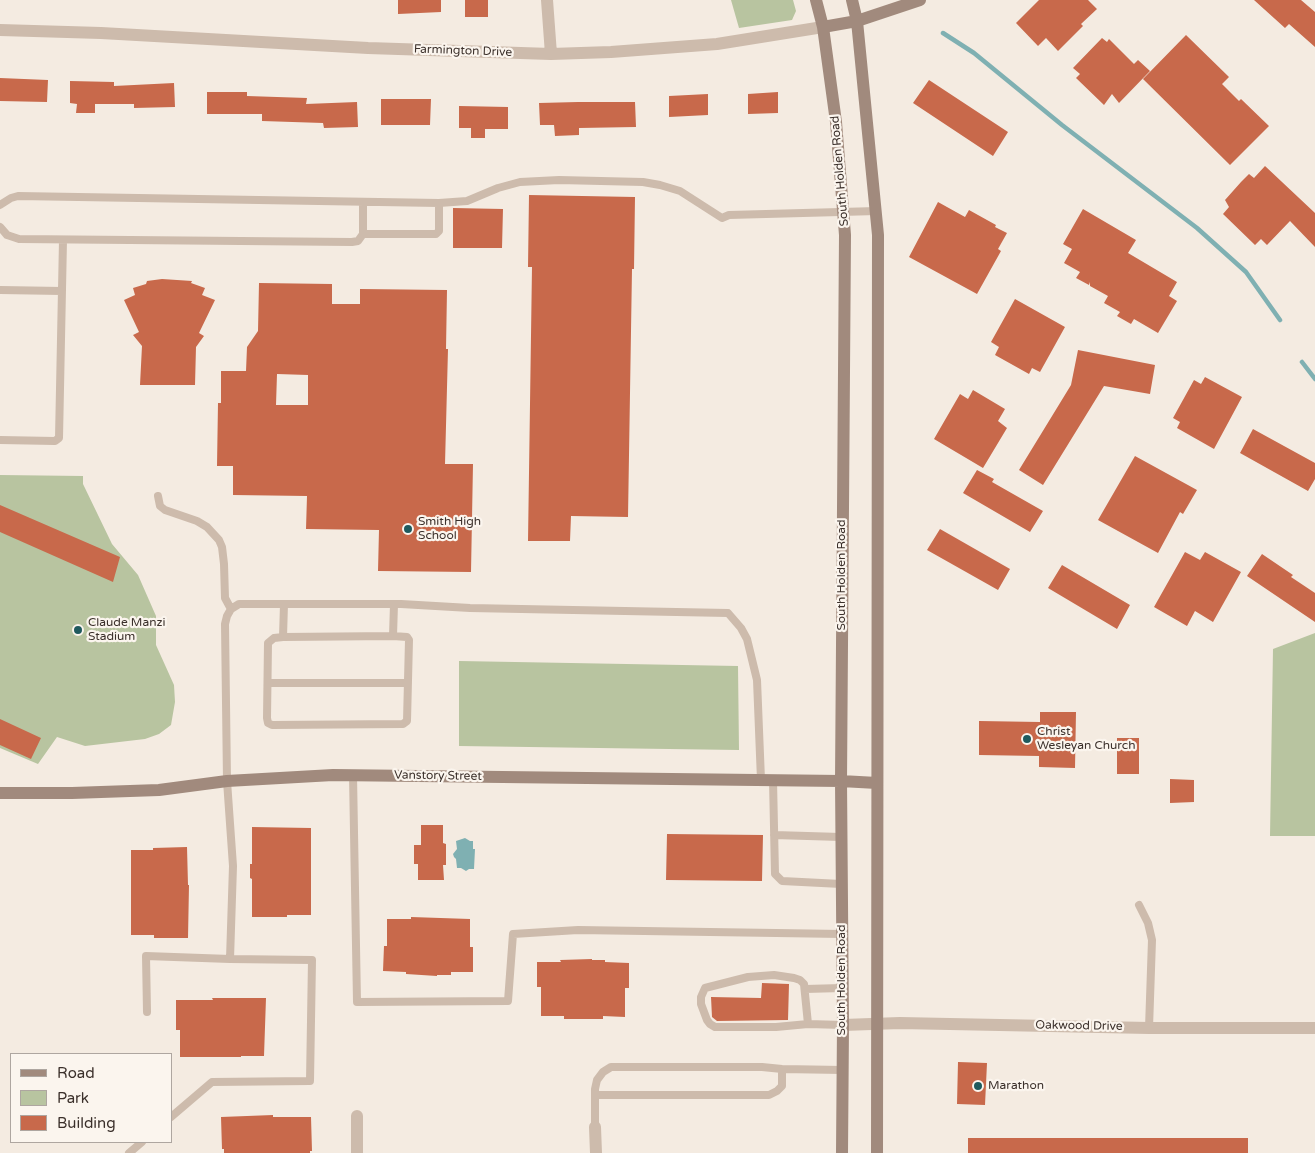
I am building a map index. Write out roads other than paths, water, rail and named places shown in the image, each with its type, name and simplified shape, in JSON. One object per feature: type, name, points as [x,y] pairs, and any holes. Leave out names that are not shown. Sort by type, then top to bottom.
[{"type":"main road","name":"South Holden Road","points":[[816,0],[823,27],[836,122],[845,235],[841,781],[842,1153]]},
{"type":"main road","points":[[852,0],[858,20],[877,211],[877,1153]]},
{"type":"main road","name":"Farmington Drive","points":[[823,27],[858,20],[920,0]]},
{"type":"main road","name":"Vanstory Street","points":[[0,793],[160,790],[227,781],[354,776],[767,780],[877,783]]},
{"type":"street","points":[[547,0],[551,54]]},
{"type":"street","name":"Farmington Drive","points":[[0,30],[101,33],[368,48],[551,54],[611,52],[717,44],[823,27]]},
{"type":"street","name":"Oakwood Drive","points":[[843,1025],[878,1023],[1149,1028],[1315,1028]]},
{"type":"street","points":[[357,1116],[357,1153]]},
{"type":"street","points":[[595,1127],[596,1153]]},
{"type":"lane","points":[[0,205],[18,196],[439,203],[467,201],[498,188],[520,182],[559,180],[643,182],[680,190],[722,218],[729,215],[877,211]]},
{"type":"lane","points":[[0,227],[12,237],[63,240],[352,242],[358,241],[363,234],[364,202]]},
{"type":"lane","points":[[363,234],[436,234],[439,231],[439,203]]},
{"type":"lane","points":[[0,440],[55,441],[59,438],[63,240]]},
{"type":"lane","points":[[0,290],[62,291]]},
{"type":"lane","points":[[158,496],[160,506],[164,510],[198,521],[220,540],[224,564],[225,598],[231,609]]},
{"type":"lane","points":[[230,959],[232,866],[227,781],[225,624],[231,609],[239,604],[397,604],[470,608],[728,613],[748,639],[757,680],[774,835],[775,874],[782,881],[842,884]]},
{"type":"lane","points":[[283,637],[284,604]]},
{"type":"lane","points":[[393,636],[397,604]]},
{"type":"lane","points":[[407,636],[409,640],[407,721],[403,724],[272,725],[268,723],[268,644],[274,638],[283,637],[407,636]]},
{"type":"lane","points":[[268,682],[408,682]]},
{"type":"lane","points":[[354,776],[356,1002],[508,1001],[513,934],[578,930],[842,934]]},
{"type":"lane","points":[[774,835],[841,837]]},
{"type":"lane","points":[[1139,905],[1148,923],[1152,940],[1149,1028]]},
{"type":"lane","points":[[147,1012],[146,956],[312,960],[310,1081],[212,1082],[172,1116]]},
{"type":"lane","points":[[808,1024],[804,984],[794,978],[774,975],[748,977],[705,988],[701,997],[701,1004],[707,1020],[715,1026],[776,1028],[808,1024],[843,1025]]},
{"type":"lane","points":[[805,989],[842,988]]},
{"type":"lane","points":[[595,1127],[597,1080],[603,1072],[611,1067],[762,1067],[842,1070]]},
{"type":"lane","points":[[595,1095],[769,1095],[777,1092],[782,1086],[782,1069]]},
{"type":"lane","points":[[129,1153],[141,1143]]},
{"type":"water","points":[[465,838],[473,841],[473,849],[475,849],[474,869],[466,871],[457,868],[456,859],[453,854],[457,849],[456,841]]},
{"type":"waterway","points":[[943,33],[974,53],[1062,125],[1197,228],[1246,272],[1280,320]]},
{"type":"waterway","points":[[1302,362],[1315,379]]},
{"type":"place","name":"Smith High School","points":[[408,529]]},
{"type":"place","name":"Claude Manzi Stadium","points":[[78,630]]},
{"type":"place","name":"Christ Wesleyan Church","points":[[1027,739]]},
{"type":"place","name":"Marathon","points":[[978,1086]]}]
